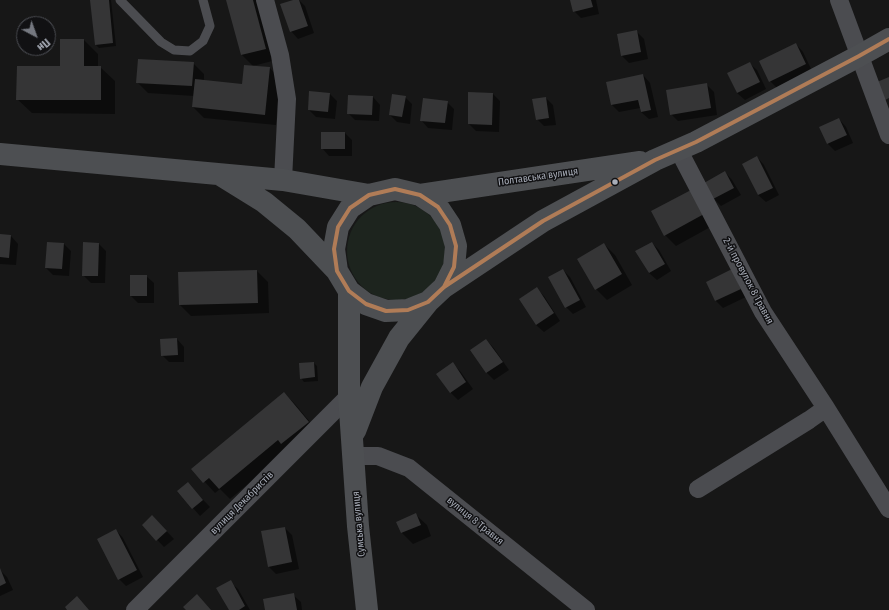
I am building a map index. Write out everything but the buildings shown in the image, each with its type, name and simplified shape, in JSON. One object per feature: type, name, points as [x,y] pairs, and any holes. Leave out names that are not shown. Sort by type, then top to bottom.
[{"type":"main road","name":"Полтавська вулиця","points":[[444,287],[544,221],[655,160],[696,142],[889,39]]},
{"type":"main road","points":[[0,154],[283,180],[369,195]]},
{"type":"main road","name":"Полтавська вулиця","points":[[420,195],[655,160]]},
{"type":"main road","points":[[217,173],[264,202],[298,229],[337,271],[349,291],[366,304],[386,311],[408,310],[428,302]]},
{"type":"main road","points":[[337,271],[334,249],[338,227],[350,208],[369,195],[395,189],[420,195],[438,207],[450,225],[456,246],[454,267],[444,287],[428,302],[399,338],[372,387],[353,447]]},
{"type":"main road","name":"Сумська вулиця","points":[[349,291],[349,396],[358,526],[367,610]]},
{"type":"street","points":[[265,0],[280,55],[286,99],[283,180]]},
{"type":"street","points":[[838,0],[889,135]]},
{"type":"street","name":"2-й провулок 8 Травня","points":[[678,150],[762,312],[826,408],[889,509]]},
{"type":"street","name":"вулиця Декабристів","points":[[135,610],[349,396]]},
{"type":"street","points":[[698,489],[826,408]]},
{"type":"street","name":"вулиця 8 Травня","points":[[353,447],[410,468],[586,610]]},
{"type":"lane","points":[[120,0],[161,42],[174,50],[190,51],[203,41],[210,26],[203,0]]},
{"type":"shaded area","points":[[396,202],[415,206],[431,216],[441,232],[445,251],[441,270],[431,286],[415,296],[396,300],[377,296],[361,286],[351,270],[347,251],[351,232],[361,216],[377,206]]},
{"type":"transit line","points":[[444,287],[454,267],[456,246],[450,225],[438,207],[420,195],[395,189],[369,195],[350,208],[338,227],[334,249],[337,271],[349,291],[366,304],[386,311],[408,310],[428,302],[444,287],[543,221],[655,160],[696,142],[889,39]]}]
